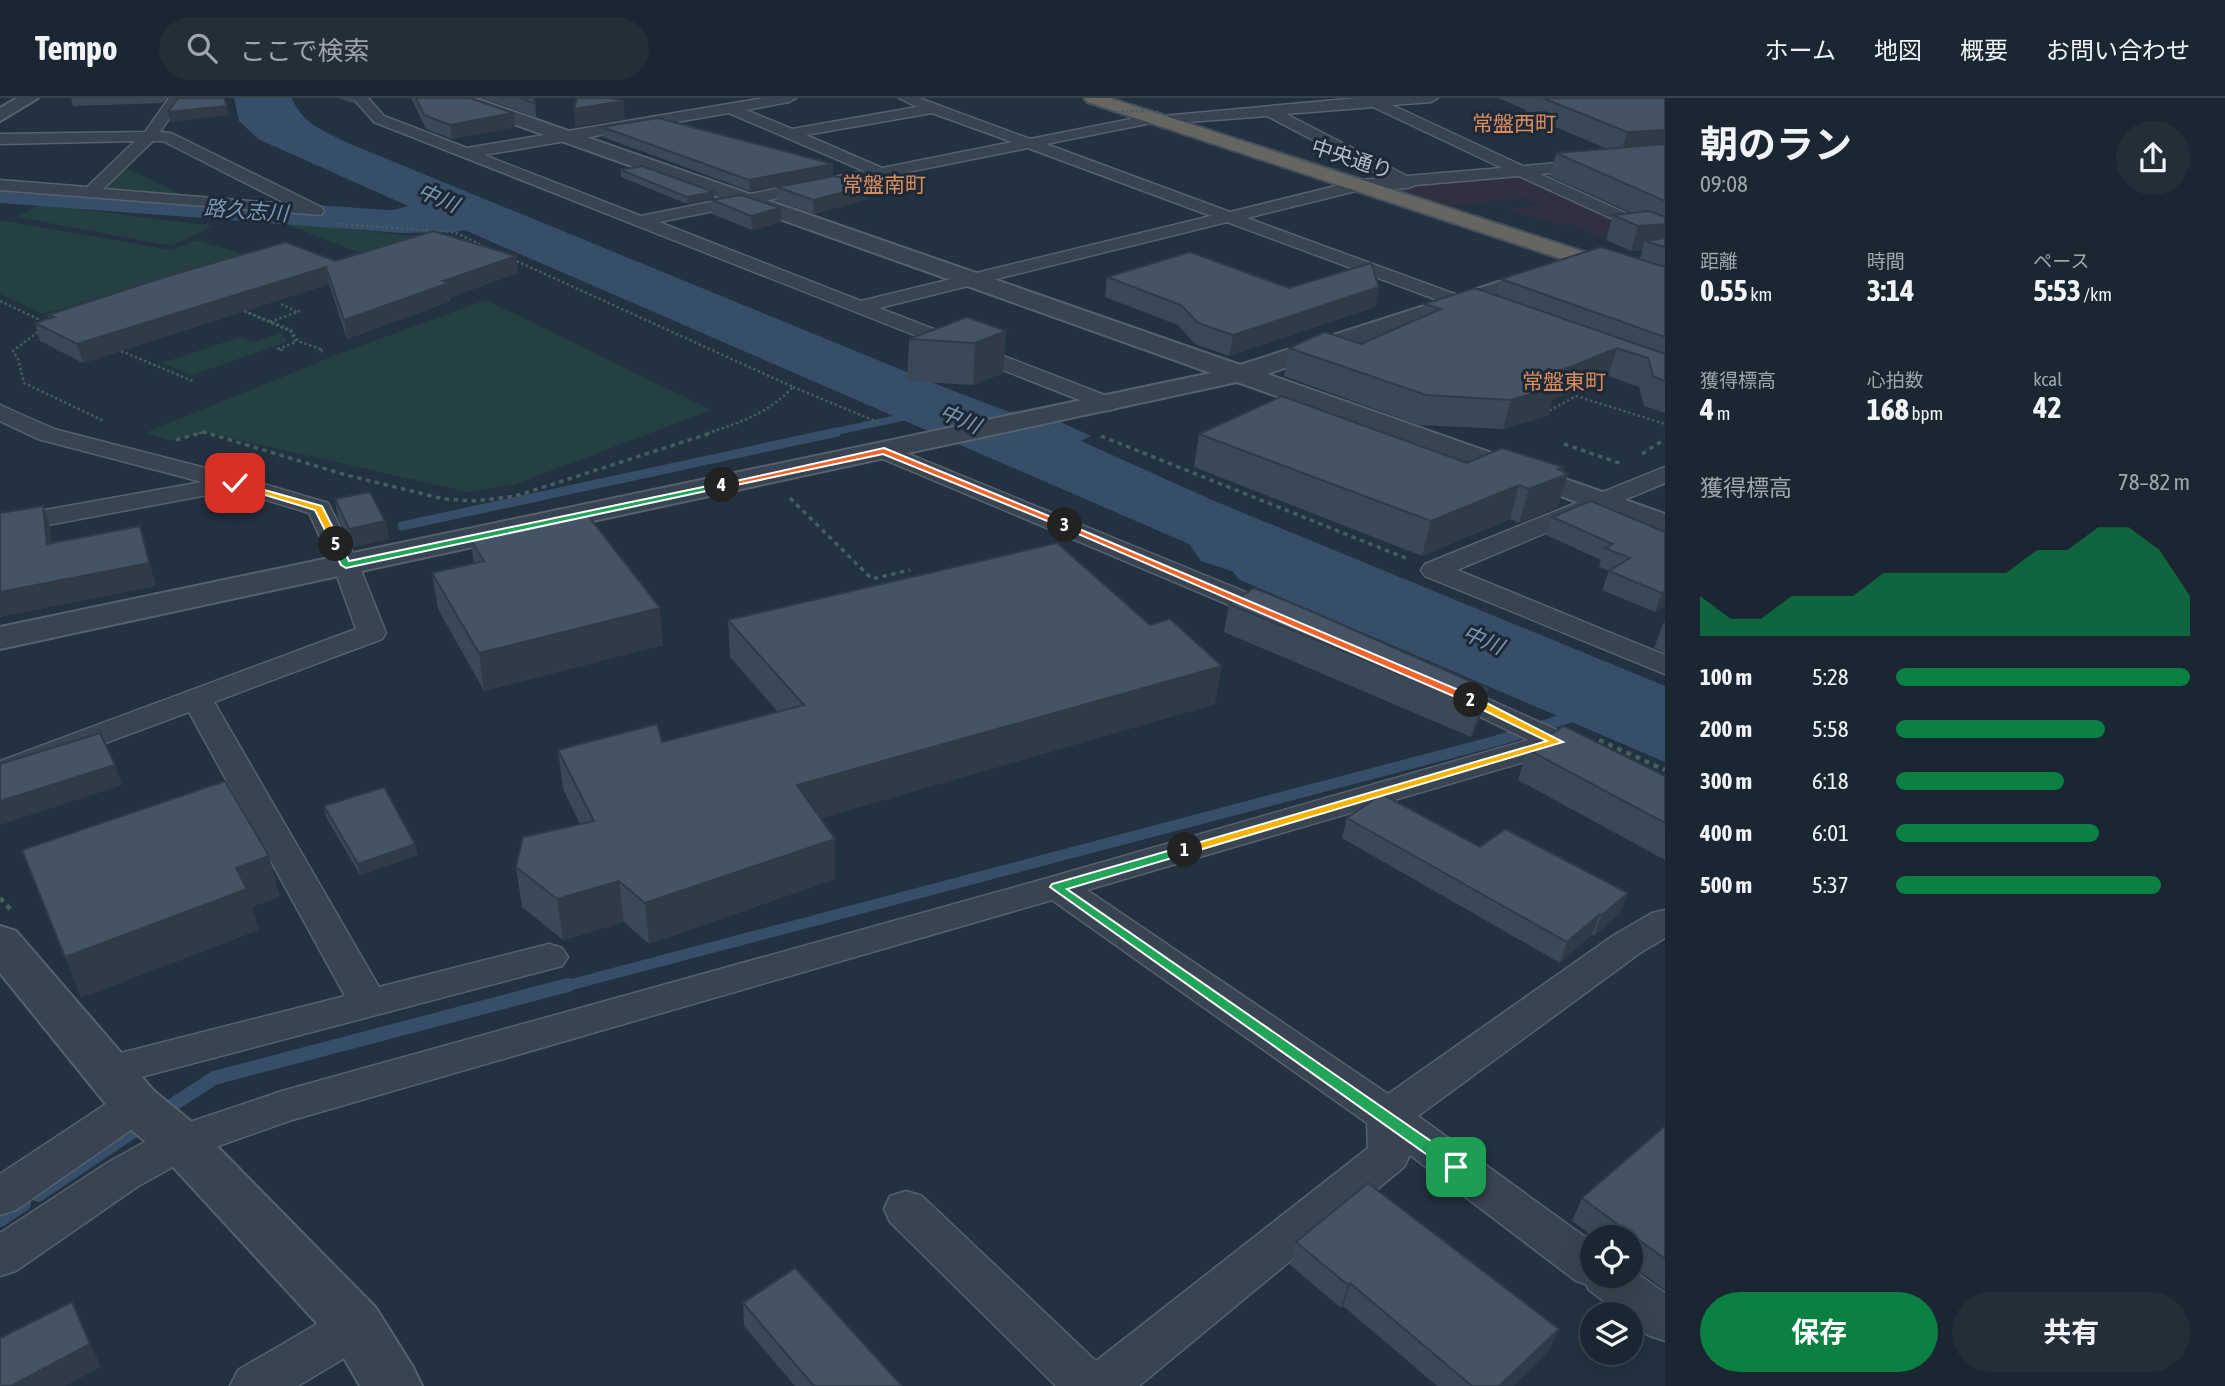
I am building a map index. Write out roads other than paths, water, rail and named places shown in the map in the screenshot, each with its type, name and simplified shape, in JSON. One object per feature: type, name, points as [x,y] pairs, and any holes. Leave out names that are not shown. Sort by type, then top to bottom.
[{"type":"highway","name":"中央通り","points":[[1093,98],[1154,114],[1665,286]]},
{"type":"street","points":[[0,116],[29,98]]},
{"type":"street","points":[[93,192],[96,185],[121,160],[150,135],[176,98]]},
{"type":"street","points":[[360,98],[379,119],[1108,404]]},
{"type":"street","points":[[458,98],[1665,524]]},
{"type":"street","points":[[707,98],[881,173]]},
{"type":"street","points":[[466,153],[789,98]]},
{"type":"street","points":[[906,98],[1502,317]]},
{"type":"street","points":[[1245,98],[1408,183]]},
{"type":"street","points":[[640,221],[1030,144],[1154,114],[1271,111],[1371,100],[1431,98]]},
{"type":"street","points":[[1371,100],[1665,238]]},
{"type":"street","points":[[789,134],[934,108]]},
{"type":"street","points":[[0,138],[166,136],[315,211],[0,185]]},
{"type":"street","points":[[859,307],[1360,185],[1408,183],[1665,158]]},
{"type":"street","points":[[121,160],[142,172]]},
{"type":"street","points":[[164,183],[196,200]]},
{"type":"street","points":[[0,638],[1075,412],[1240,374],[1575,266],[1642,258]]},
{"type":"street","points":[[0,412],[46,434],[235,483],[319,508],[346,565],[372,633],[0,772]]},
{"type":"street","points":[[884,451],[1298,624]]},
{"type":"street","points":[[1665,474],[1434,570],[1665,665]]},
{"type":"street","points":[[0,526],[235,483]]},
{"type":"street","points":[[1419,677],[1552,739],[1595,749]]},
{"type":"street","points":[[197,699],[369,1004]]},
{"type":"street","points":[[147,1112],[282,1107],[1057,887],[1552,739]]},
{"type":"street","points":[[1057,887],[1388,1116],[1580,1258]]},
{"type":"street","points":[[1388,1116],[1627,944],[1665,922]]},
{"type":"street","points":[[0,942],[147,1112],[356,1326],[392,1386]]},
{"type":"street","points":[[0,1197],[147,1112],[369,1004],[550,957]]},
{"type":"street","points":[[0,1257],[122,1175],[147,1112]]},
{"type":"street","points":[[1102,1386],[1390,1155],[1388,1116]]},
{"type":"street","points":[[906,1209],[1089,1386]]},
{"type":"street","points":[[1621,1288],[1665,1320]]},
{"type":"street","points":[[255,1386],[356,1326]]},
{"type":"water","name":"中川","points":[[234,98],[292,98],[308,121],[348,143],[941,386],[1009,412],[1032,409],[1091,436],[1081,441],[1212,500],[1665,686],[1665,762],[1240,580],[1232,571],[1201,561],[1189,544],[460,228],[366,221],[370,217],[408,206],[258,139],[239,121]]},
{"type":"waterway","name":"路久志川","points":[[0,193],[402,222],[456,221]]},
{"type":"waterway","points":[[829,433],[909,416]]},
{"type":"waterway","points":[[402,526],[837,432]]},
{"type":"waterway","points":[[562,987],[1496,741],[1577,715]]},
{"type":"waterway","points":[[160,1113],[214,1078],[568,985]]},
{"type":"waterway","points":[[38,1195],[144,1124]]},
{"type":"waterway","points":[[0,1220],[24,1204]]},
{"type":"district","name":"常盤西町","points":[[1514,124]]},
{"type":"district","name":"常盤南町","points":[[884,185]]},
{"type":"district","name":"常盤東町","points":[[1564,382]]}]
